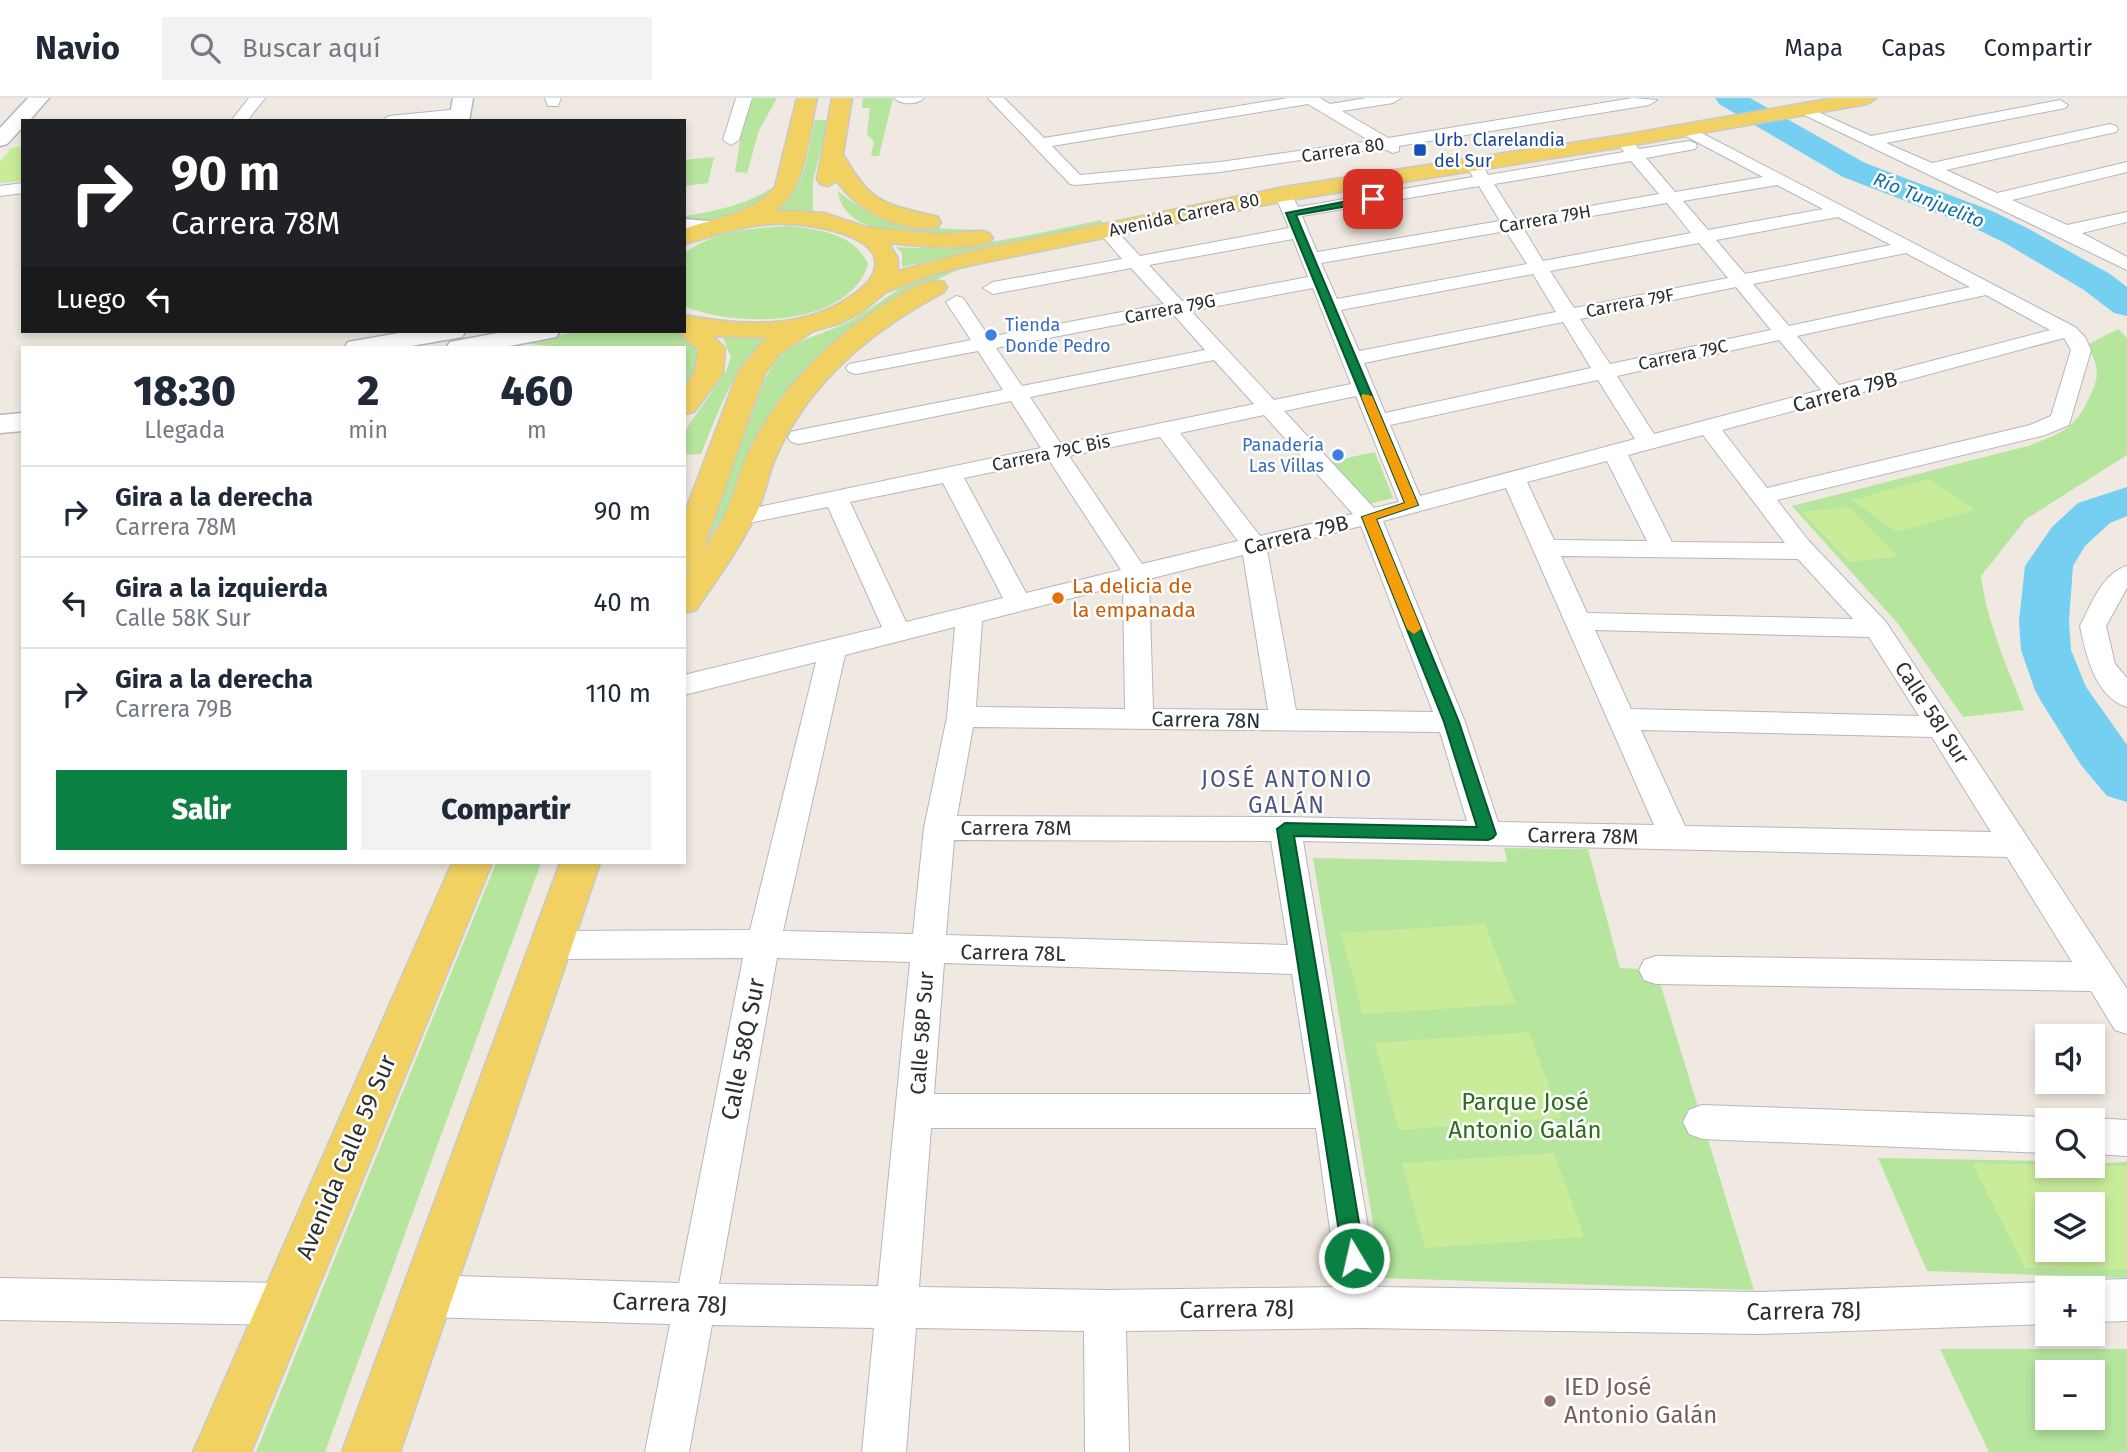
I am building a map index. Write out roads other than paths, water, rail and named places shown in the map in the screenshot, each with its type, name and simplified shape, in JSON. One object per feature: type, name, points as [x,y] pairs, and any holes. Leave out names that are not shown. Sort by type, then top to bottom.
[{"type":"main road","points":[[0,139],[39,98]]},
{"type":"main road","points":[[686,236],[739,221],[766,207],[782,194],[794,158],[807,98]]},
{"type":"main road","points":[[842,98],[824,198],[831,213],[881,249],[886,258],[886,268],[877,287]]},
{"type":"main road","name":"Avenida Carrera 80","points":[[809,323],[852,307],[877,287],[926,269],[1107,231],[1291,213],[1478,172],[1688,138],[1732,122],[1867,98]]},
{"type":"main road","name":"Avenida Carrera 80","points":[[739,221],[795,218],[916,240],[961,240],[1191,194],[1407,156],[1770,99]]},
{"type":"main road","points":[[832,154],[854,192],[882,211],[928,222],[1034,227]]},
{"type":"main road","points":[[686,212],[714,207],[745,197],[768,183],[794,158]]},
{"type":"main road","points":[[686,226],[713,227]]},
{"type":"main road","points":[[686,599],[739,518],[762,456],[788,407],[824,362],[859,332],[907,301],[953,278],[1022,252],[1079,237]]},
{"type":"main road","points":[[686,324],[746,331],[809,323]]},
{"type":"main road","points":[[686,554],[752,372],[771,348],[809,323]]},
{"type":"main road","points":[[686,326],[712,348],[709,373],[686,403]]},
{"type":"main road","points":[[368,346],[442,333]]},
{"type":"main road","points":[[469,346],[537,333]]},
{"type":"main road","points":[[0,399],[21,398]]},
{"type":"main road","points":[[0,424],[21,422]]},
{"type":"main road","name":"Avenida Calle 59 Sur","points":[[222,1452],[472,864]]},
{"type":"main road","points":[[371,1452],[580,864]]},
{"type":"street","points":[[241,119],[257,98]]},
{"type":"street","points":[[731,140],[744,98]]},
{"type":"street","points":[[996,98],[1042,144],[1310,98],[1407,156]]},
{"type":"street","points":[[1327,108],[1393,98]]},
{"type":"street","name":"Carrera 80","points":[[1042,144],[1076,180],[1206,169],[1386,144],[1651,101]]},
{"type":"street","points":[[1869,141],[2059,104]]},
{"type":"street","points":[[403,119],[461,111]]},
{"type":"street","points":[[1797,111],[1995,199],[2127,264]]},
{"type":"street","points":[[2090,120],[2127,138]]},
{"type":"street","points":[[1929,169],[2110,129]]},
{"type":"street","points":[[1688,138],[1780,179],[2067,331],[2078,341],[2081,350],[2061,421],[2038,429],[1760,497]]},
{"type":"street","points":[[1629,148],[1835,394]]},
{"type":"street","points":[[1995,199],[2127,167]]},
{"type":"street","points":[[1478,172],[1649,444]]},
{"type":"street","name":"Carrera 79H","points":[[1310,259],[1780,179]]},
{"type":"street","points":[[0,191],[21,188]]},
{"type":"street","points":[[1329,306],[1840,211]]},
{"type":"street","points":[[993,288],[1136,262],[1291,213],[1412,505]]},
{"type":"street","points":[[2065,232],[2126,218]]},
{"type":"street","points":[[1107,231],[1369,517],[1451,722],[1488,834]]},
{"type":"street","name":"Carrera 79F","points":[[1352,359],[1908,247]]},
{"type":"street","name":"Carrera 79G","points":[[856,368],[1319,281]]},
{"type":"street","name":"Carrera 79C","points":[[1377,421],[1988,289]]},
{"type":"street","points":[[956,302],[1136,574],[1139,719]]},
{"type":"street","name":"Carrera 79B","points":[[686,685],[1369,517],[2067,331]]},
{"type":"street","points":[[799,437],[1219,354]]},
{"type":"street","name":"Carrera 79C Bis","points":[[739,518],[1363,388]]},
{"type":"street","name":"Calle 58I Sur","points":[[1709,428],[1760,497],[1805,551],[1877,628],[2127,1019]]},
{"type":"street","points":[[1166,429],[1254,545],[1284,720]]},
{"type":"street","points":[[1615,453],[1663,549]]},
{"type":"street","points":[[950,474],[1019,603]]},
{"type":"street","points":[[1514,479],[1675,838]]},
{"type":"street","points":[[836,498],[898,633]]},
{"type":"street","points":[[1544,548],[1805,551]]},
{"type":"street","points":[[2123,581],[2093,626],[2127,697]]},
{"type":"street","name":"Calle 58P Sur","points":[[884,1452],[939,828],[961,717],[969,615]]},
{"type":"street","points":[[1577,621],[1877,628]]},
{"type":"street","name":"Calle 58Q Sur","points":[[667,1452],[763,944],[833,649]]},
{"type":"street","name":"Carrera 78N","points":[[961,717],[1451,722]]},
{"type":"street","points":[[1621,719],[1941,727]]},
{"type":"street","name":"Carrera 78M","points":[[939,828],[1285,829],[2016,845]]},
{"type":"street","points":[[1285,829],[1332,1111],[1361,1307]]},
{"type":"street","name":"Carrera 78L","points":[[552,945],[763,944],[928,951],[1306,960]]},
{"type":"street","points":[[1656,970],[2100,977]]},
{"type":"street","points":[[916,1111],[1332,1111]]},
{"type":"street","points":[[1702,1122],[2035,1135]]},
{"type":"street","points":[[2105,1137],[2127,1138]]},
{"type":"street","name":"Carrera 78J","points":[[426,1296],[1105,1311],[1361,1307],[1760,1313],[2035,1303]]},
{"type":"street","points":[[0,1299],[284,1304]]},
{"type":"street","points":[[2105,1301],[2127,1300]]},
{"type":"street","points":[[1105,1311],[1107,1452]]},
{"type":"waterway","name":"Río Tunjuelito","points":[[1729,98],[1854,170],[1980,218],[2017,236],[2097,282],[2127,305]]},
{"type":"waterway","name":"Río Tunjuelito","points":[[2127,500],[2094,513],[2068,537],[2049,566],[2044,621],[2046,650],[2061,690],[2100,751],[2127,781]]},
{"type":"place","name":"Urb. Clarelandia del Sur","points":[[1420,150]]},
{"type":"place","name":"Tienda Donde Pedro","points":[[991,335]]},
{"type":"place","name":"Panadería Las Villas","points":[[1338,455]]},
{"type":"place","name":"La delicia de la empanada","points":[[1058,598]]},
{"type":"place","name":"IED José Antonio Galán","points":[[1550,1401]]},
{"type":"district","name":"JOSÉ ANTONIO GALÁN","points":[[1287,792]]},
{"type":"park label","name":"Parque José Antonio Galán","points":[[1525,1116]]}]
